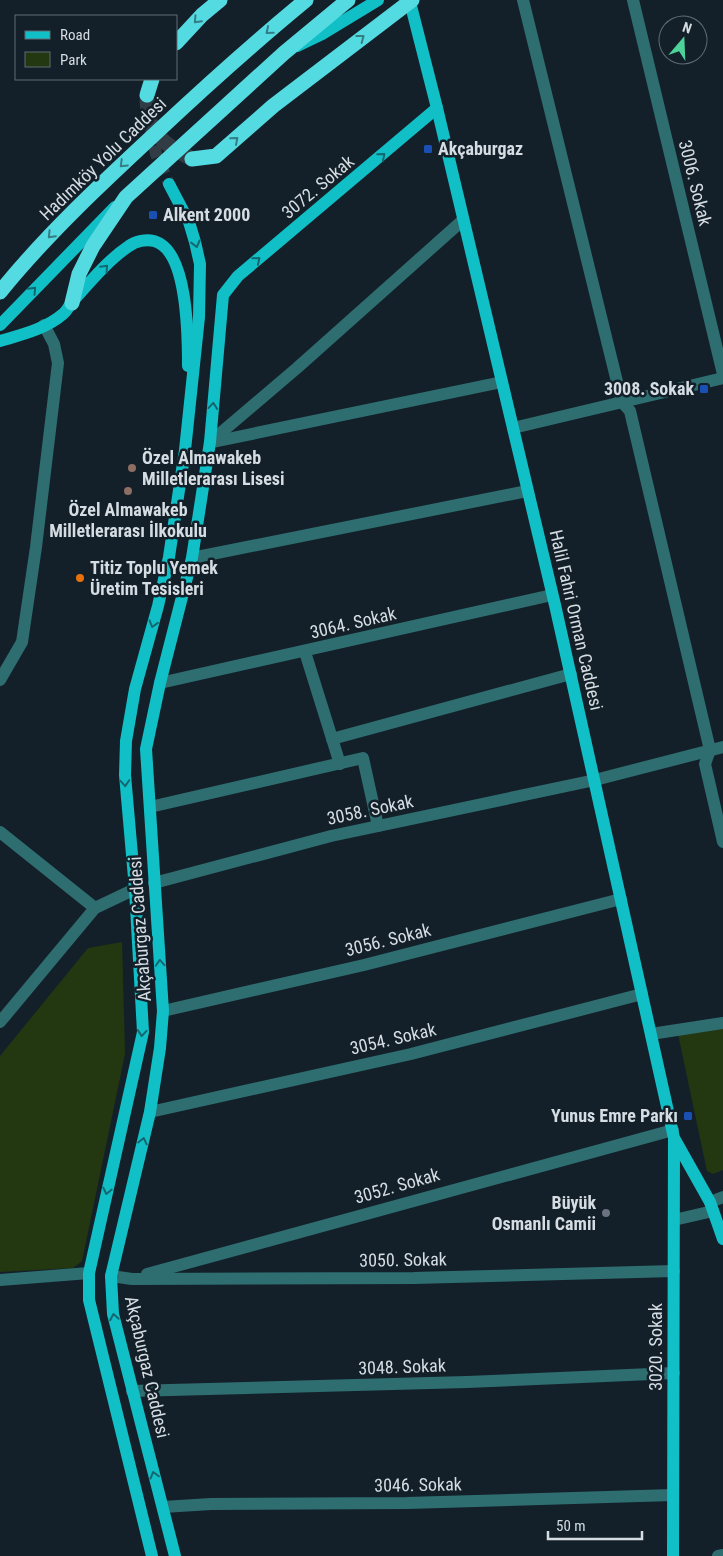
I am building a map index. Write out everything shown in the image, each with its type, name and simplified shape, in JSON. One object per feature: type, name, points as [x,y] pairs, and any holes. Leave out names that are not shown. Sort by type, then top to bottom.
[{"type":"highway","points":[[178,41],[202,15],[220,0]]},
{"type":"highway","name":"Hadımköy Yolu Caddesi","points":[[0,292],[54,232],[128,158],[196,95],[306,0]]},
{"type":"highway","points":[[72,303],[80,274],[93,246],[126,197],[179,146],[284,53],[348,0]]},
{"type":"highway","points":[[192,159],[216,156],[273,106],[411,1]]},
{"type":"highway","points":[[147,95],[152,80]]},
{"type":"main road","points":[[284,53],[322,34],[378,0]]},
{"type":"main road","name":"Halil Fahri Orman Caddesi","points":[[411,1],[438,108],[571,674],[674,1134],[712,1206],[723,1239]]},
{"type":"main road","name":"3072. Sokak","points":[[223,295],[238,276],[438,108]]},
{"type":"main road","points":[[169,184],[190,222],[200,264],[201,290],[197,353],[189,404]]},
{"type":"main road","points":[[0,326],[86,235],[126,197]]},
{"type":"main road","points":[[0,341],[44,325],[64,314],[72,303],[129,246],[148,240],[162,243],[170,251],[176,262],[182,292],[188,338],[189,404]]},
{"type":"main road","name":"Akçaburgaz Caddesi","points":[[175,1556],[113,1314],[111,1276],[150,1112],[160,1048],[163,1011],[146,749],[160,682],[192,558],[210,442],[223,295]]},
{"type":"main road","name":"Akçaburgaz Caddesi","points":[[152,1556],[89,1300],[89,1273],[143,1032],[135,888],[125,775],[126,741],[135,689],[170,557],[185,450],[189,404]]},
{"type":"main road","points":[[170,557],[192,558]]},
{"type":"main road","name":"3020. Sokak","points":[[673,1556],[674,1134]]},
{"type":"street","points":[[523,0],[622,402],[630,410],[717,749],[704,764],[723,842]]},
{"type":"street","name":"3006. Sokak","points":[[633,0],[723,374]]},
{"type":"street","points":[[210,442],[297,368],[463,220]]},
{"type":"street","points":[[0,680],[22,642],[36,547],[58,363],[54,344],[44,325]]},
{"type":"street","points":[[513,428],[723,378]]},
{"type":"street","points":[[210,442],[502,382]]},
{"type":"street","points":[[192,558],[527,491]]},
{"type":"street","name":"3064. Sokak","points":[[160,682],[305,652],[552,595]]},
{"type":"street","points":[[305,652],[340,764]]},
{"type":"street","points":[[332,740],[571,674]]},
{"type":"street","name":"3058. Sokak","points":[[154,883],[331,836],[595,780],[717,749]]},
{"type":"street","points":[[150,807],[363,758],[378,826]]},
{"type":"street","points":[[0,832],[95,908]]},
{"type":"street","points":[[0,1022],[95,908],[135,888]]},
{"type":"street","name":"3056. Sokak","points":[[163,1011],[364,964],[621,899]]},
{"type":"street","name":"3054. Sokak","points":[[150,1112],[411,1054],[642,994]]},
{"type":"street","points":[[651,1034],[723,1023]]},
{"type":"street","name":"3052. Sokak","points":[[132,1278],[674,1134]]},
{"type":"street","points":[[674,1220],[712,1206],[723,1197]]},
{"type":"street","name":"3050. Sokak","points":[[111,1276],[132,1278],[414,1278],[674,1271]]},
{"type":"street","points":[[0,1280],[89,1273]]},
{"type":"street","name":"3048. Sokak","points":[[132,1392],[467,1382],[674,1373]]},
{"type":"street","name":"3046. Sokak","points":[[163,1507],[211,1504],[407,1503],[673,1495]]},
{"type":"street","points":[[718,1556],[723,1555]]},
{"type":"green space","points":[[122,942],[125,1054],[82,1261],[73,1268],[0,1272],[0,1056],[88,948]]},
{"type":"green space","points":[[723,1028],[723,1170],[713,1174],[707,1171],[678,1034]]},
{"type":"tunnel","points":[[147,95],[153,128],[171,147],[192,159]]},
{"type":"tunnel","points":[[151,128],[156,154],[169,184]]},
{"type":"place","name":"Akçaburgaz","points":[[428,149]]},
{"type":"place","name":"Alkent 2000","points":[[153,215]]},
{"type":"place","name":"3008. Sokak","points":[[704,389]]},
{"type":"place","name":"Özel Almawakeb Milletlerarası Lisesi","points":[[132,468]]},
{"type":"place","name":"Özel Almawakeb Milletlerarası İlkokulu","points":[[128,491]]},
{"type":"place","name":"Titiz Toplu Yemek Üretim Tesisleri","points":[[80,578]]},
{"type":"place","name":"Yunus Emre Parkı","points":[[688,1116]]},
{"type":"place","name":"Büyük Osmanlı Camii","points":[[606,1213]]}]
